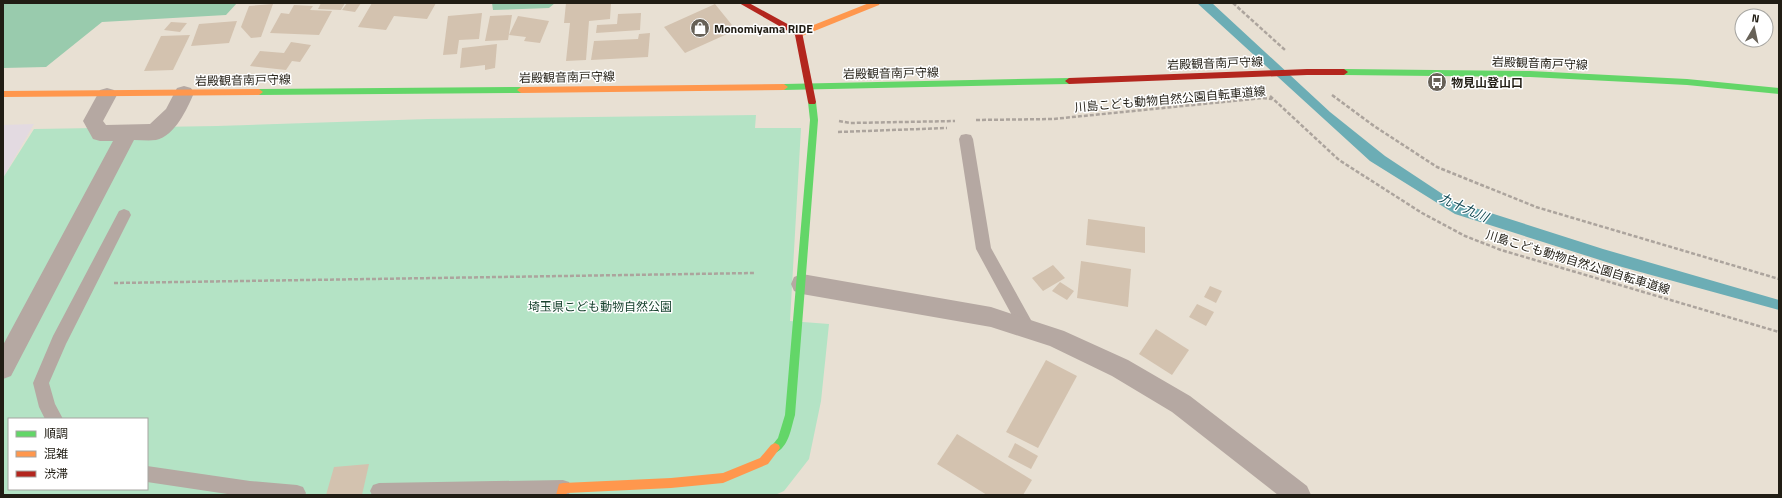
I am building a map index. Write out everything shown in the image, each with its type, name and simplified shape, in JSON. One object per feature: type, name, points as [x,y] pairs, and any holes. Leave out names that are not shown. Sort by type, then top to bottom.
[{"type":"main road","points":[[743,3],[799,34]]},
{"type":"main road","points":[[799,34],[876,3]]},
{"type":"main road","points":[[562,492],[723,478],[764,461],[782,441],[790,415],[802,284],[814,120],[811,87],[801,49],[799,34]]},
{"type":"main road","name":"岩殿観音南戸守線","points":[[3,94],[107,95],[811,87],[1074,81],[1246,73],[1308,72],[1530,74],[1687,82],[1779,91]]},
{"type":"street","points":[[107,95],[93,121],[100,133],[156,132],[174,114],[184,93]]},
{"type":"street","points":[[3,368],[85,216],[128,132]]},
{"type":"street","points":[[802,284],[991,317],[1056,338],[1120,368],[1181,404],[1298,495]]},
{"type":"lane","points":[[966,138],[984,249],[1028,329]]},
{"type":"lane","points":[[55,418],[47,407],[41,383],[59,341],[124,215]]},
{"type":"lane","points":[[148,474],[243,488],[297,493]]},
{"type":"lane","points":[[379,491],[562,492]]},
{"type":"path","points":[[1233,3],[1326,90],[1374,126],[1437,167],[1536,207],[1779,279]]},
{"type":"path","name":"川島こども動物自然公園自転車道線","points":[[975,120],[1052,119],[1263,98],[1273,99],[1339,160],[1422,213],[1465,236],[1501,250],[1779,332]]},
{"type":"path","points":[[839,121],[850,123],[959,121]]},
{"type":"path","points":[[832,132],[953,127],[962,132],[966,138]]},
{"type":"path","points":[[89,283],[755,273]]},
{"type":"shaded area","points":[[34,124],[3,178],[3,125]]},
{"type":"green space","points":[[3,3],[237,3],[226,15],[102,22],[46,67],[3,68]]},
{"type":"green space","points":[[492,3],[555,3],[549,8],[493,10]]},
{"type":"green space","name":"埼玉県こども動物自然公園","points":[[756,115],[755,128],[801,128],[790,321],[829,324],[821,401],[809,459],[784,491],[775,495],[3,495],[3,178],[34,129],[217,126],[428,119]]},
{"type":"water","name":"九十九川","points":[[1197,3],[1212,3],[1330,112],[1385,156],[1453,201],[1603,249],[1779,300],[1779,310],[1622,267],[1455,214],[1370,161]]},
{"type":"building","points":[[321,3],[345,3],[341,10],[318,9]]},
{"type":"building","points":[[347,3],[361,3],[355,12],[342,10]]},
{"type":"building","points":[[372,3],[436,3],[427,19],[394,16],[386,30],[358,27]]},
{"type":"building","points":[[566,3],[611,3],[610,19],[589,21],[586,60],[566,61],[570,23],[564,23]]},
{"type":"building","points":[[273,4],[261,37],[251,38],[241,27],[249,6]]},
{"type":"building","name":"Monomiyama RIDE","points":[[715,4],[736,30],[685,53],[664,27]]},
{"type":"building","points":[[294,5],[313,6],[310,10],[332,11],[319,35],[270,33],[281,13],[289,14]]},
{"type":"building","points":[[482,13],[479,39],[459,40],[457,54],[443,55],[448,16]]},
{"type":"building","points":[[641,13],[640,30],[596,33],[597,25],[617,24],[618,14]]},
{"type":"building","points":[[512,15],[508,40],[485,41],[490,16]]},
{"type":"building","points":[[518,16],[549,21],[540,43],[524,41],[526,37],[509,35]]},
{"type":"building","points":[[237,21],[229,43],[191,46],[199,24]]},
{"type":"building","points":[[171,22],[187,23],[180,32],[164,30]]},
{"type":"building","points":[[650,33],[648,57],[591,60],[594,41],[638,39],[639,34]]},
{"type":"building","points":[[190,35],[173,70],[144,71],[161,36]]},
{"type":"building","points":[[291,42],[311,45],[300,62],[292,61],[286,70],[250,66],[260,51],[284,53]]},
{"type":"building","points":[[497,44],[495,68],[485,70],[485,65],[460,68],[462,48]]},
{"type":"building","points":[[1088,219],[1145,227],[1145,253],[1086,245]]},
{"type":"building","points":[[1081,261],[1131,269],[1128,307],[1077,298]]},
{"type":"building","points":[[1053,265],[1065,278],[1043,291],[1032,278]]},
{"type":"building","points":[[1060,282],[1074,291],[1067,300],[1052,291]]},
{"type":"building","points":[[1210,286],[1222,291],[1216,303],[1204,297]]},
{"type":"building","points":[[1197,304],[1214,312],[1206,326],[1189,317]]},
{"type":"building","points":[[1156,329],[1189,350],[1172,375],[1139,354]]},
{"type":"building","points":[[1046,360],[1077,376],[1038,448],[1006,432]]},
{"type":"building","points":[[957,434],[1032,480],[1023,495],[987,495],[937,464]]},
{"type":"building","points":[[1015,443],[1038,456],[1031,469],[1008,457]]},
{"type":"building","points":[[369,464],[362,495],[326,495],[334,467]]},
{"type":"traffic: fast","points":[[1344,72],[1530,74],[1687,82],[1779,91]]},
{"type":"traffic: fast","points":[[784,87],[1069,81]]},
{"type":"traffic: fast","points":[[259,92],[521,90]]},
{"type":"traffic: fast","points":[[775,448],[782,441],[790,415],[814,120],[812,102]]},
{"type":"traffic: slow","points":[[799,34],[876,3]]},
{"type":"traffic: slow","points":[[521,90],[784,87]]},
{"type":"traffic: slow","points":[[3,94],[259,92]]},
{"type":"traffic: slow","points":[[561,495],[563,488],[671,483],[723,478],[764,461],[775,448]]},
{"type":"traffic: jam","points":[[743,3],[799,34],[810,85],[812,102]]},
{"type":"traffic: jam","points":[[1069,81],[1307,72],[1344,72]]},
{"type":"place","name":"Monomiyama RIDE","points":[[700,28]]},
{"type":"place","name":"物見山登山口","points":[[1437,82]]}]
